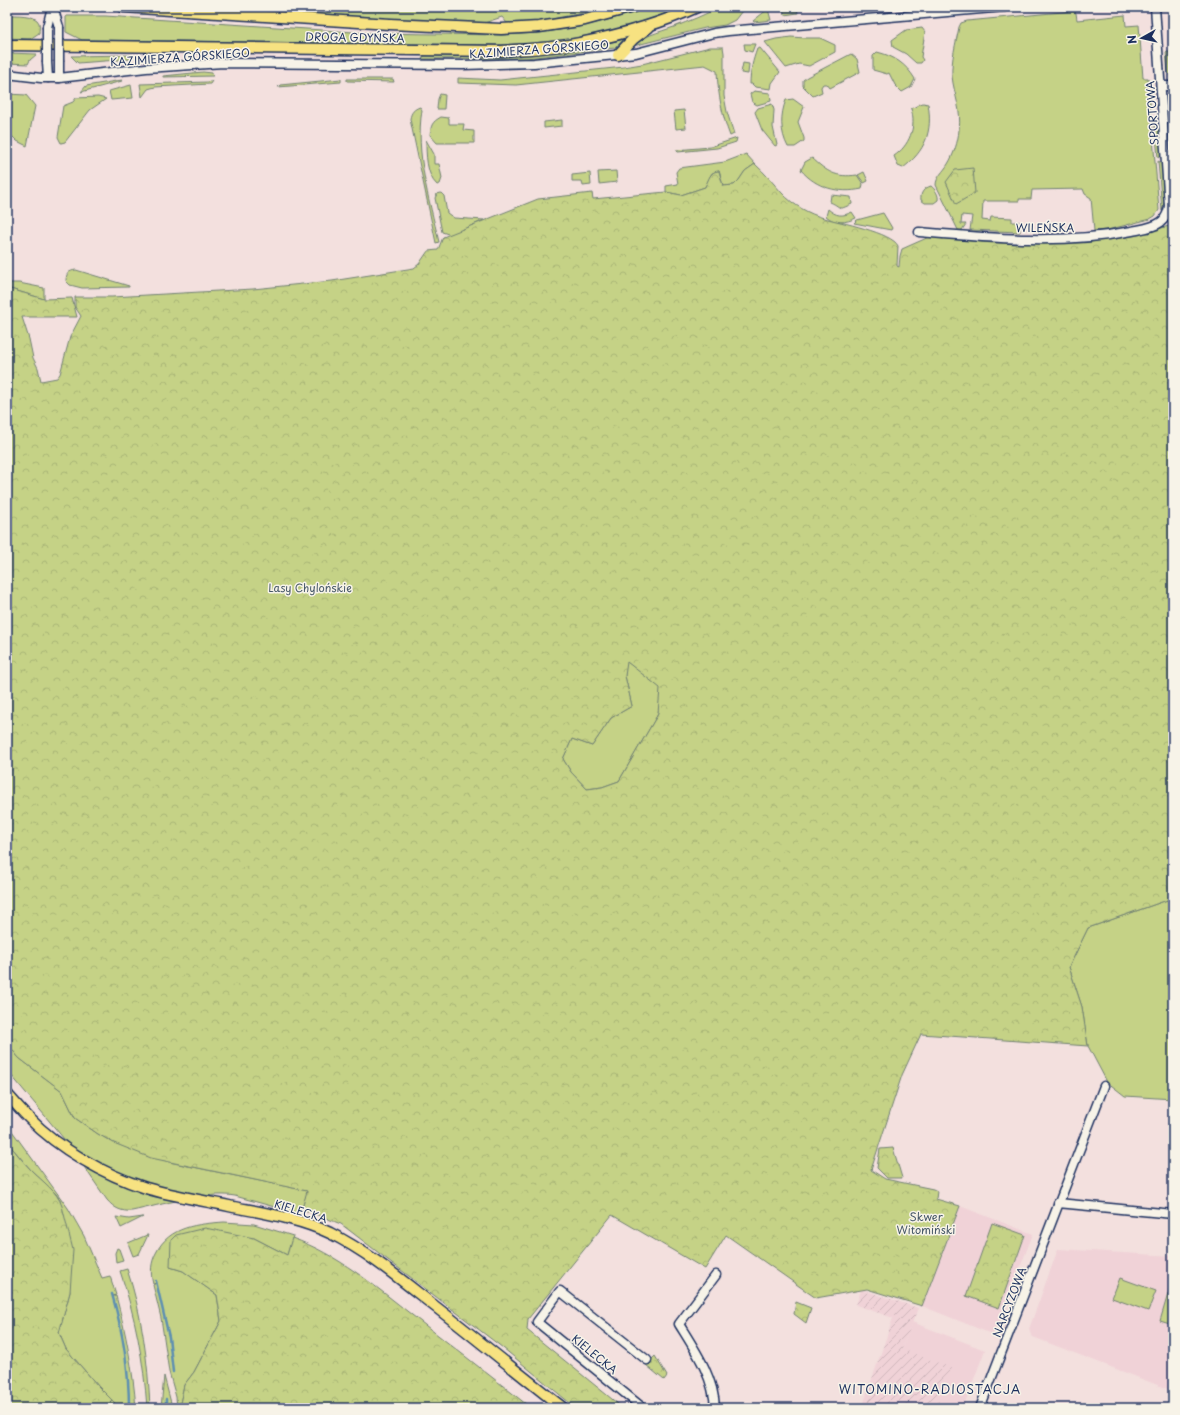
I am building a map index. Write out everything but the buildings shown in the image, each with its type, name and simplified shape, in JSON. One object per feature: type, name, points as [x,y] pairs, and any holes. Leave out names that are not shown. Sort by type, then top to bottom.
[{"type":"main road","name":"DROGA GDYŃSKA","points":[[123,7],[397,25],[501,30],[539,27],[586,20],[634,7]]},
{"type":"main road","name":"DROGA GDYŃSKA","points":[[7,45],[502,51],[541,49],[580,43],[653,24],[673,18],[697,7]]},
{"type":"main road","points":[[618,55],[633,39],[653,24]]},
{"type":"main road","name":"KIELECKA","points":[[7,1094],[29,1119],[51,1138],[80,1157],[118,1178],[166,1193],[292,1219],[328,1232],[352,1245],[381,1264],[418,1292],[563,1408]]},
{"type":"street","points":[[52,7],[59,27],[59,78]]},
{"type":"street","points":[[48,78],[47,27],[52,7]]},
{"type":"street","name":"KAZIMIERZA GÓRSKIEGO","points":[[7,74],[59,78],[146,68],[223,63],[511,64],[636,53],[714,33],[728,31],[1005,7]]},
{"type":"street","name":"SPORTOWA","points":[[1155,7],[1169,206],[1166,217]]},
{"type":"street","points":[[1161,86],[1173,86]]},
{"type":"street","name":"WILEŃSKA","points":[[919,232],[989,238],[1078,238],[1113,235],[1151,227],[1160,223],[1166,217]]},
{"type":"street","name":"NARCYZOWA","points":[[983,1407],[1058,1203],[1104,1086]]},
{"type":"street","points":[[1058,1203],[1173,1214]]},
{"type":"street","points":[[715,1408],[713,1389],[708,1377],[679,1324],[716,1275]]},
{"type":"street","name":"KIELECKA","points":[[643,1408],[537,1322],[560,1290],[647,1360]]},
{"type":"shaded area","points":[[960,1206],[1033,1234],[994,1335],[922,1306]]},
{"type":"shaded area","points":[[1058,1249],[1173,1256],[1173,1391],[1031,1335],[1029,1329]]},
{"type":"shaded area","points":[[861,1290],[918,1308],[902,1349],[952,1368],[938,1403],[938,1408],[862,1408],[893,1318],[856,1305]]},
{"type":"shaded area","points":[[912,1322],[985,1350],[963,1408],[938,1408],[938,1403],[902,1349]]},
{"type":"green space","points":[[217,7],[614,7],[536,22],[507,23],[502,17],[481,24],[426,22]]},
{"type":"green space","points":[[651,7],[682,7],[660,16],[616,29],[572,38],[526,44],[502,45],[82,40],[66,32],[66,16],[105,16],[369,33],[503,35],[538,33],[580,27]]},
{"type":"green space","points":[[719,7],[745,7],[735,20],[725,25],[705,28],[629,47],[634,43],[656,33],[708,13]]},
{"type":"green space","points":[[782,7],[797,7],[798,13],[785,15]]},
{"type":"green space","points":[[768,9],[771,20],[753,21]]},
{"type":"green space","points":[[1073,11],[1076,13],[1077,20],[1125,15],[1126,26],[1139,25],[1143,78],[1148,78],[1159,210],[1155,216],[1150,219],[1107,230],[1094,231],[1091,198],[1085,194],[1083,189],[1032,190],[1031,199],[1019,199],[1019,201],[983,201],[982,220],[990,221],[991,217],[1012,218],[1012,222],[1020,222],[1020,232],[970,230],[972,216],[962,215],[961,224],[966,224],[962,230],[958,230],[936,185],[936,182],[952,156],[957,143],[960,123],[952,76],[952,64],[961,23],[967,21]]},
{"type":"green space","points":[[7,15],[34,18],[39,23],[39,33],[30,39],[7,38]]},
{"type":"green space","points":[[922,28],[925,32],[921,57],[923,60],[921,63],[916,63],[906,54],[893,47],[892,40],[906,30]]},
{"type":"green space","points":[[791,37],[820,38],[835,45],[835,52],[809,66],[799,64],[786,68],[765,42]]},
{"type":"green space","points":[[624,39],[615,48],[526,58],[422,59],[424,56],[530,55],[590,47]]},
{"type":"green space","points":[[744,44],[755,44],[752,52],[745,50]]},
{"type":"green space","points":[[710,47],[723,47],[724,96],[734,134],[730,136],[721,104],[717,71],[705,65],[516,85],[458,83],[458,78],[500,80],[624,67]]},
{"type":"green space","points":[[760,48],[780,72],[772,83],[771,89],[755,87],[750,84],[753,61],[757,49]]},
{"type":"green space","points":[[877,52],[894,58],[908,69],[915,79],[911,87],[902,92],[895,85],[889,73],[887,74],[873,70],[873,56]]},
{"type":"green space","points":[[1166,52],[1170,52],[1173,77],[1170,76],[1168,72]]},
{"type":"green space","points":[[7,53],[37,54],[28,64],[7,63]]},
{"type":"green space","points":[[851,54],[857,59],[860,72],[830,88],[827,84],[823,84],[821,87],[822,92],[813,96],[803,86],[803,80],[807,77]]},
{"type":"green space","points":[[131,55],[131,59],[78,63],[71,56]]},
{"type":"green space","points":[[743,63],[749,64],[748,74],[741,73]]},
{"type":"green space","points":[[203,72],[212,73],[213,76],[163,77],[163,76]]},
{"type":"green space","points":[[341,79],[341,82],[278,87],[280,85]]},
{"type":"green space","points":[[347,79],[393,79],[394,82],[347,81]]},
{"type":"green space","points":[[122,81],[81,92],[86,86]]},
{"type":"green space","points":[[212,81],[210,84],[155,87],[148,89],[142,97],[140,84],[208,82]]},
{"type":"green space","points":[[131,85],[133,98],[111,100],[109,91]]},
{"type":"green space","points":[[754,91],[770,93],[771,101],[757,105],[752,102],[750,94]]},
{"type":"green space","points":[[7,94],[26,95],[35,106],[27,146],[17,141],[7,131]]},
{"type":"green space","points":[[440,94],[445,95],[444,109],[437,109]]},
{"type":"green space","points":[[98,97],[106,99],[90,110],[65,142],[61,143],[58,137],[63,106],[73,102],[76,98]]},
{"type":"green space","points":[[793,99],[804,107],[798,122],[804,141],[795,147],[788,147],[783,135],[782,118],[786,100]]},
{"type":"green space","points":[[923,103],[928,104],[929,114],[926,140],[917,155],[903,168],[898,166],[894,156],[904,147],[910,136],[913,123],[911,109]]},
{"type":"green space","points":[[772,104],[774,110],[773,127],[777,145],[775,146],[762,130],[755,112],[758,108]]},
{"type":"green space","points":[[420,107],[422,110],[420,143],[427,193],[439,242],[436,243],[410,119],[413,111]]},
{"type":"green space","points":[[684,110],[686,128],[676,129],[674,111]]},
{"type":"green space","points":[[441,117],[449,118],[449,124],[464,124],[463,130],[474,131],[474,143],[437,143],[430,135],[430,132],[434,122]]},
{"type":"green space","points":[[562,120],[562,126],[544,128],[544,122]]},
{"type":"green space","points":[[1155,126],[1159,127],[1161,156],[1158,158]]},
{"type":"green space","points":[[737,138],[736,142],[717,148],[678,152],[676,150],[710,147]]},
{"type":"green space","points":[[426,140],[434,154],[434,164],[439,164],[442,178],[440,184],[437,185],[433,181],[429,170]]},
{"type":"green space","points":[[746,154],[755,164],[745,171],[734,185],[723,186],[719,171],[712,173],[705,187],[681,195],[666,192],[666,186],[678,184],[676,172],[679,168],[725,162]]},
{"type":"green space","points":[[812,158],[822,167],[837,175],[857,175],[863,184],[862,189],[845,191],[837,190],[828,188],[814,181],[801,170],[805,162]]},
{"type":"green space","points":[[1158,161],[1162,163],[1164,202],[1162,211]]},
{"type":"green space","name":"Lasy Chylońskie","points":[[755,164],[786,197],[807,211],[818,216],[876,232],[894,241],[898,246],[897,266],[899,267],[902,249],[929,237],[993,243],[1091,242],[1150,231],[1173,225],[1173,898],[1088,928],[1069,967],[1082,1007],[1088,1046],[921,1034],[902,1075],[871,1170],[885,1179],[933,1189],[937,1191],[936,1199],[960,1206],[922,1306],[867,1289],[816,1298],[726,1235],[705,1269],[612,1215],[528,1319],[527,1330],[623,1408],[576,1408],[503,1348],[341,1224],[302,1209],[307,1191],[151,1158],[114,1143],[75,1118],[62,1091],[19,1058],[7,1043],[7,288],[44,299],[72,298],[77,317],[22,317],[41,381],[57,378],[60,374],[70,337],[81,316],[75,307],[75,297],[112,297],[253,289],[332,281],[414,268],[419,264],[428,251],[438,250],[443,237],[538,199],[592,193],[593,199],[666,192],[681,195],[705,187],[710,176],[716,171],[719,171],[723,186],[734,185],[745,171]],"holes":[[[627,662],[660,688],[658,714],[619,781],[602,787],[587,789],[571,772],[563,759],[572,739],[592,746],[611,718],[632,706],[625,676]]]},
{"type":"green space","points":[[973,168],[975,193],[956,204],[946,182],[955,170]]},
{"type":"green space","points":[[616,171],[617,182],[599,184],[598,172]]},
{"type":"green space","points":[[864,172],[868,181],[864,183],[858,175]]},
{"type":"green space","points":[[590,173],[591,185],[583,186],[582,181],[572,181],[572,175]]},
{"type":"green space","points":[[931,186],[938,196],[938,200],[934,203],[925,203],[921,200],[922,193],[924,189]]},
{"type":"green space","points":[[441,193],[444,196],[447,213],[454,218],[484,220],[451,235],[442,232],[435,198],[437,194]]},
{"type":"green space","points":[[831,195],[851,197],[852,204],[840,208],[830,202]]},
{"type":"green space","points":[[828,209],[839,215],[845,215],[852,212],[856,218],[844,222],[829,219],[826,216]]},
{"type":"green space","points":[[883,213],[892,228],[891,230],[854,223],[857,220]]},
{"type":"green space","points":[[76,270],[129,287],[82,288],[70,285],[66,281],[67,274]]},
{"type":"green space","points":[[7,283],[19,283],[44,288],[44,299],[7,288]]},
{"type":"green space","points":[[626,661],[661,688],[658,714],[619,781],[602,787],[587,789],[571,772],[563,759],[572,739],[592,746],[611,718],[632,706],[625,676]]},
{"type":"green space","points":[[1173,898],[1173,1099],[1125,1096],[1107,1082],[1088,1046],[1082,1007],[1069,967],[1088,928]]},
{"type":"green space","points":[[7,1043],[19,1058],[62,1091],[75,1118],[98,1134],[114,1143],[169,1162],[308,1191],[300,1214],[235,1196],[224,1195],[211,1195],[184,1199],[132,1211],[124,1211],[115,1207],[107,1200],[69,1145],[7,1070]]},
{"type":"green space","points":[[7,1124],[68,1208],[84,1236],[102,1278],[110,1276],[116,1295],[113,1296],[116,1296],[126,1338],[136,1408],[120,1408],[98,1386],[66,1349],[59,1333],[70,1292],[60,1200],[56,1194],[30,1169],[7,1142]]},
{"type":"green space","points":[[7,1142],[29,1168],[53,1191],[62,1206],[73,1250],[70,1292],[59,1333],[66,1349],[98,1386],[120,1408],[7,1408]]},
{"type":"green space","points":[[893,1148],[902,1178],[887,1178],[877,1168],[880,1149]]},
{"type":"green space","points":[[116,1217],[129,1219],[143,1217],[121,1228]]},
{"type":"green space","points":[[224,1222],[254,1224],[293,1236],[287,1255],[254,1238],[170,1267],[183,1271],[217,1295],[221,1321],[194,1372],[184,1385],[179,1408],[177,1408],[176,1397],[169,1372],[161,1318],[153,1285],[156,1283],[153,1284],[152,1280],[153,1260],[162,1244],[168,1237],[176,1232],[194,1226]]},
{"type":"green space","points":[[992,1223],[1025,1235],[999,1308],[966,1296]]},
{"type":"green space","points":[[205,1228],[254,1238],[287,1255],[292,1238],[325,1253],[370,1282],[531,1408],[179,1408],[184,1385],[194,1372],[221,1321],[217,1295],[183,1271],[170,1267],[171,1240],[176,1235]]},
{"type":"green space","points":[[147,1235],[139,1254],[133,1256],[128,1243]]},
{"type":"green space","points":[[117,1248],[119,1249],[123,1260],[116,1262],[115,1253]]},
{"type":"green space","points":[[127,1269],[137,1303],[143,1337],[148,1372],[150,1408],[147,1408],[141,1356],[134,1322],[120,1271]]},
{"type":"green space","points":[[1173,1277],[1173,1325],[1160,1321]]},
{"type":"green space","points":[[1120,1278],[1156,1291],[1148,1311],[1112,1298]]},
{"type":"green space","points":[[796,1302],[811,1308],[806,1323],[794,1314]]},
{"type":"green space","points":[[655,1356],[667,1376],[664,1380],[646,1365]]},
{"type":"green space","points":[[164,1376],[171,1403],[167,1404],[171,1404],[171,1408],[161,1408]]},
{"type":"waterway","points":[[156,1281],[169,1337],[173,1372]]},
{"type":"waterway","points":[[112,1294],[125,1351],[129,1408]]},
{"type":"waterway","points":[[166,1399],[166,1408]]},
{"type":"district","name":"WITOMINO-RADIOSTACJA","points":[[930,1389]]},
{"type":"park label","name":"Skwer Witomiński","points":[[926,1222]]}]
